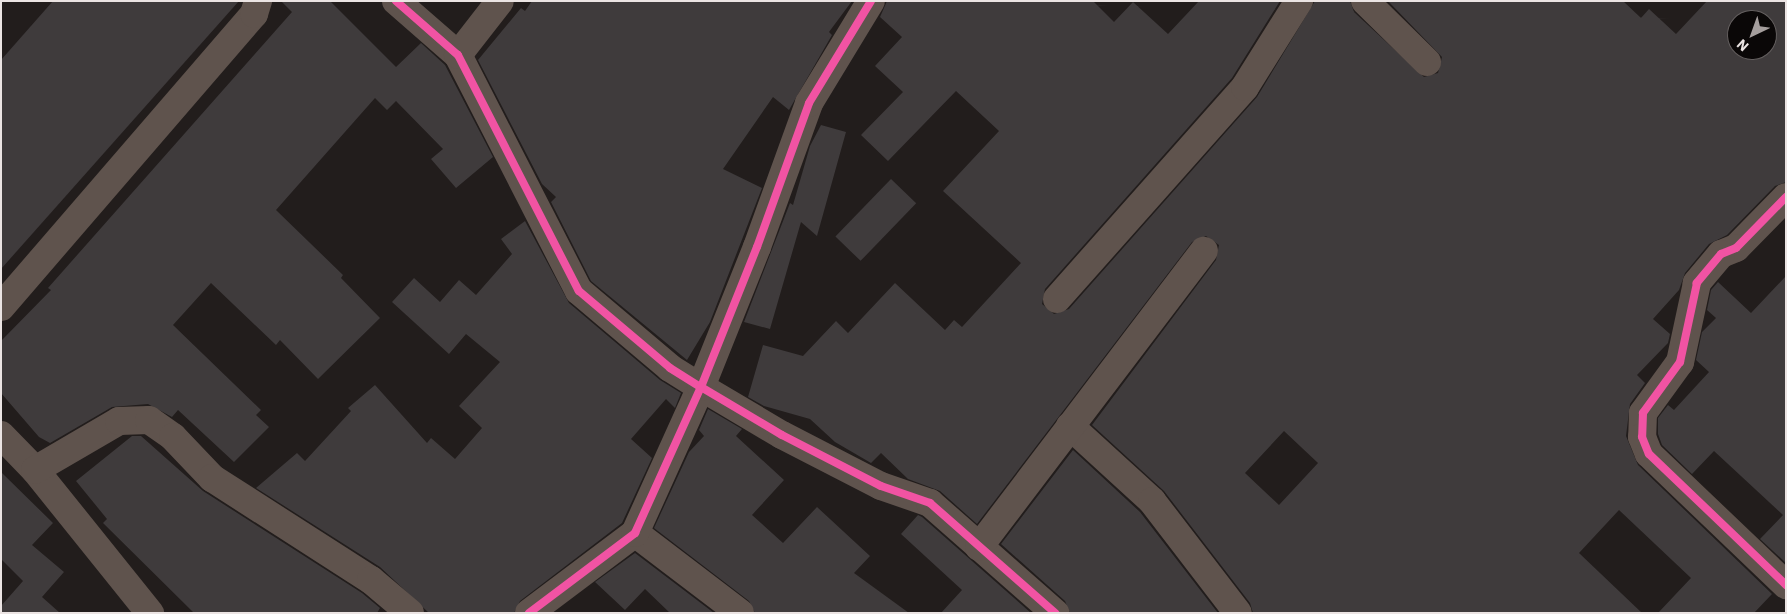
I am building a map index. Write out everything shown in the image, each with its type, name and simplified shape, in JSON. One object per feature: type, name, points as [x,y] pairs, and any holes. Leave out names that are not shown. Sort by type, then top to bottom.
[{"type":"street","points":[[1,307],[254,14],[258,1]]},
{"type":"street","points":[[396,1],[458,55],[579,291],[656,356],[701,386],[782,435],[881,486],[930,503],[1054,613]]},
{"type":"street","points":[[458,55],[500,1]]},
{"type":"street","points":[[529,613],[635,533],[701,386],[757,247],[809,103],[871,1]]},
{"type":"street","points":[[1057,299],[1245,87],[1299,1]]},
{"type":"street","points":[[1365,1],[1426,62]]},
{"type":"street","points":[[1786,197],[1736,248],[1721,254],[1697,283],[1680,362],[1644,413],[1642,437],[1648,454],[1786,585]]},
{"type":"street","points":[[979,547],[1204,250]]},
{"type":"street","points":[[35,470],[119,421],[149,420],[173,437],[212,478],[371,580],[410,613]]},
{"type":"street","points":[[1070,426],[1152,501],[1238,613]]},
{"type":"street","points":[[1,435],[35,470],[150,613]]},
{"type":"street","points":[[635,533],[740,613]]},
{"type":"building","points":[[53,1],[239,1],[1,269],[1,60]]},
{"type":"building","points":[[281,1],[330,1],[396,67],[421,43],[445,65],[493,157],[456,188],[431,159],[443,149],[396,101],[387,110],[375,98],[276,210],[343,275],[341,278],[380,318],[318,379],[280,340],[276,345],[211,283],[173,325],[261,410],[256,415],[269,427],[234,462],[178,410],[172,417],[148,404],[112,407],[50,443],[39,437],[1,393],[1,341],[51,290],[48,288],[292,12]]},
{"type":"building","points":[[532,1],[852,1],[829,32],[832,35],[789,110],[773,97],[723,169],[762,188],[710,322],[687,360],[591,281],[551,202],[556,197],[542,184],[478,60],[521,8],[525,11]]},
{"type":"building","points":[[887,1],[1093,1],[1114,22],[1133,2],[1168,34],[1199,1],[1280,1],[1232,78],[1045,289],[1042,304],[1054,314],[1069,309],[1257,97],[1315,1],[1350,1],[1354,12],[1424,77],[1438,73],[1442,57],[1388,1],[1623,1],[1641,18],[1649,9],[1676,34],[1707,1],[1786,1],[1786,182],[1775,186],[1727,235],[1709,244],[1685,273],[1679,290],[1653,319],[1670,334],[1668,343],[1637,375],[1645,383],[1630,404],[1626,436],[1638,465],[1772,594],[1754,613],[1658,613],[1691,578],[1619,510],[1579,553],[1642,613],[1253,613],[1250,603],[1164,491],[1092,425],[1216,260],[1219,245],[1206,236],[1192,242],[977,524],[940,491],[908,479],[881,453],[871,463],[835,442],[810,419],[764,406],[748,397],[763,345],[803,356],[836,321],[848,333],[895,283],[945,330],[954,320],[962,327],[1021,263],[943,191],[999,131],[956,91],[888,161],[861,135],[903,92],[875,66],[902,37],[880,17]],"holes":[[[1284,431],[1318,463],[1279,505],[1245,473]]]},
{"type":"building","points":[[821,125],[846,132],[817,236],[801,222],[770,329],[744,322],[790,203],[793,205],[810,146]]},
{"type":"building","points":[[891,179],[916,203],[861,261],[835,237]]},
{"type":"building","points":[[525,221],[569,303],[660,380],[681,393],[675,408],[666,399],[631,439],[652,458],[622,523],[520,601],[514,613],[429,613],[380,567],[256,488],[297,453],[305,461],[351,411],[348,408],[375,385],[427,443],[431,438],[455,459],[482,428],[459,406],[500,362],[466,334],[449,354],[392,302],[414,278],[440,302],[459,280],[476,295],[512,254],[501,239]]},
{"type":"building","points":[[1786,276],[1786,563],[1760,539],[1783,515],[1714,451],[1692,474],[1662,445],[1658,434],[1658,418],[1668,405],[1674,410],[1709,372],[1696,360],[1702,332],[1716,318],[1707,310],[1711,290],[1718,282],[1751,313]]},
{"type":"building","points":[[708,409],[742,429],[736,436],[784,480],[752,515],[783,543],[817,507],[870,556],[854,573],[909,613],[755,613],[749,601],[654,528],[689,452],[704,436],[699,430]]},
{"type":"building","points":[[132,436],[141,436],[203,491],[362,593],[380,608],[377,613],[194,613],[103,523],[107,519],[76,481]]},
{"type":"building","points":[[1073,450],[1140,512],[1218,613],[1070,613],[1065,601],[1001,544]]},
{"type":"building","points":[[1,472],[53,523],[32,545],[64,572],[42,597],[60,613],[1,613],[1,606],[23,581],[1,559]]},
{"type":"building","points":[[918,515],[1031,613],[941,613],[962,590],[901,534]]},
{"type":"building","points":[[635,553],[714,613],[670,613],[645,589],[625,610],[595,582]]},
{"type":"cycle path","points":[[396,1],[458,55],[579,291],[670,368],[701,387],[782,435],[881,486],[930,503],[1055,613]]},
{"type":"cycle path","points":[[529,613],[635,533],[701,387],[757,247],[809,103],[871,1]]},
{"type":"cycle path","points":[[1786,197],[1736,248],[1721,254],[1697,283],[1680,362],[1643,413],[1642,437],[1649,454],[1786,585]]}]
